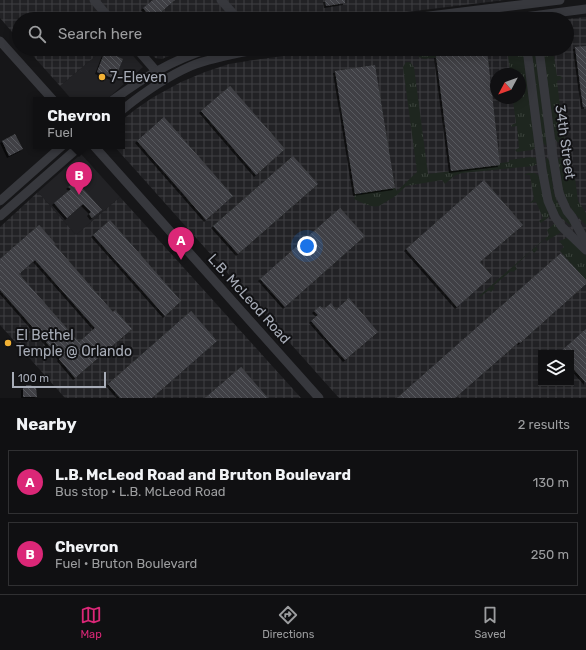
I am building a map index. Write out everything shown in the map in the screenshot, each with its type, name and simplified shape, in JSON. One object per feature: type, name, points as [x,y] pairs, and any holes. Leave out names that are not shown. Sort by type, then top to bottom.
[{"type":"street","points":[[94,0],[104,12]]},
{"type":"street","points":[[221,0],[232,12]]},
{"type":"street","points":[[464,12],[560,0]]},
{"type":"street","points":[[534,4],[535,12]]},
{"type":"street","points":[[522,5],[523,12]]},
{"type":"street","points":[[567,12],[586,9]]},
{"type":"street","points":[[0,41],[12,54]]},
{"type":"street","points":[[13,56],[50,97]]},
{"type":"street","points":[[143,56],[156,71]]},
{"type":"street","points":[[117,97],[156,71],[186,56]]},
{"type":"street","points":[[125,108],[154,86],[192,65],[227,56]]},
{"type":"street","name":"34th Street","points":[[528,56],[543,176],[548,201],[562,227],[586,250]]},
{"type":"street","name":"34th Street","points":[[540,56],[555,177],[562,204],[584,233],[586,242]]},
{"type":"street","points":[[0,201],[59,149]]},
{"type":"street","points":[[0,216],[77,149]]},
{"type":"street","name":"L.B. McLeod Road","points":[[97,149],[319,398]]},
{"type":"street","name":"34th Street","points":[[548,201],[569,228],[584,233]]},
{"type":"shaded area","points":[[0,0],[505,0],[406,12],[12,12],[12,32],[0,18]]},
{"type":"shaded area","points":[[586,17],[586,398],[339,398],[117,149],[125,149],[125,118],[136,109],[152,98],[181,82],[229,64],[283,56],[574,56],[574,18]]},
{"type":"shaded area","points":[[33,56],[96,56],[60,86]]},
{"type":"shaded area","name":"7-Eleven","points":[[96,56],[133,56],[143,67],[109,97],[69,97],[60,86]]},
{"type":"shaded area","points":[[153,56],[170,56],[162,59],[155,58]]},
{"type":"shaded area","points":[[81,154],[120,197],[76,235],[38,192]]},
{"type":"shaded area","points":[[38,192],[76,235],[120,197],[301,398],[65,398],[0,325],[0,227]]},
{"type":"green space","points":[[419,56],[446,56],[424,59]]},
{"type":"green space","points":[[508,56],[524,56],[525,68],[510,68]]},
{"type":"green space","points":[[532,56],[536,56],[547,141],[546,146],[543,143]]},
{"type":"green space","points":[[544,56],[554,56],[557,76],[562,77],[557,81],[560,106],[564,105],[567,108],[561,112],[565,140],[570,140],[569,143],[561,144],[555,139]]},
{"type":"green space","points":[[406,62],[410,62],[414,67],[428,174],[500,165],[500,163],[509,162],[509,160],[531,157],[536,158],[537,164],[533,166],[462,173],[454,176],[445,184],[442,180],[406,186],[397,195],[379,206],[369,205],[354,199],[355,194],[395,188],[397,191],[417,172],[403,67]]},
{"type":"green space","points":[[526,74],[535,148],[532,150],[517,152],[515,150],[519,148],[517,126],[512,127],[511,125],[516,123],[513,104],[526,104]]},
{"type":"green space","points":[[569,153],[572,156],[567,158],[570,178],[575,178],[578,201],[586,213],[586,225],[572,210],[563,188],[558,160],[563,154]]},
{"type":"green space","points":[[548,158],[556,199],[572,226],[565,221],[555,207],[549,189],[546,163],[546,159]]},
{"type":"green space","points":[[528,173],[535,173],[539,176],[549,213],[549,217],[541,223],[539,221],[543,218],[536,202],[530,203],[534,199],[530,175],[524,175]]},
{"type":"green space","points":[[554,224],[557,224],[562,231],[559,234],[547,241],[545,239],[536,247],[538,249],[534,253],[532,250],[515,266],[517,269],[513,272],[511,271],[493,286],[495,288],[491,292],[489,290],[480,297],[479,296],[549,235],[547,230]]},
{"type":"green space","points":[[570,238],[586,256],[586,280],[560,251],[564,247],[559,241]]},
{"type":"building","points":[[153,0],[175,0],[161,12],[146,12],[143,8]]},
{"type":"building","points":[[325,0],[345,0],[345,3],[326,6]]},
{"type":"building","points":[[586,46],[586,107],[583,107],[575,47]]},
{"type":"building","points":[[103,56],[116,56],[123,59],[115,79],[97,72]]},
{"type":"building","points":[[436,56],[488,56],[490,77],[490,104],[493,104],[500,165],[451,171]]},
{"type":"building","points":[[375,65],[395,188],[355,194],[335,71]]},
{"type":"building","points":[[230,86],[285,149],[256,175],[201,111]]},
{"type":"building","points":[[164,117],[233,196],[206,220],[137,141]]},
{"type":"building","points":[[15,134],[23,149],[9,156],[2,141]]},
{"type":"building","points":[[293,156],[318,184],[238,254],[213,226]]},
{"type":"building","points":[[484,180],[523,225],[480,262],[492,276],[457,307],[406,249]]},
{"type":"building","points":[[76,181],[102,210],[92,218],[89,214],[91,212],[83,204],[67,218],[54,203],[71,189],[68,187]]},
{"type":"building","points":[[340,208],[365,236],[285,307],[260,279]]},
{"type":"building","points":[[110,220],[181,301],[165,316],[93,235]]},
{"type":"building","points":[[39,225],[113,312],[115,310],[132,329],[75,378],[59,359],[60,358],[0,290],[0,259]],"holes":[[[35,260],[95,328],[79,342],[19,274]]]},
{"type":"building","points":[[561,253],[586,280],[586,284],[520,343],[519,342],[455,398],[397,398]]},
{"type":"building","points":[[349,298],[378,332],[345,360],[311,321],[318,315],[314,311],[320,306],[324,309],[331,303],[336,310]]},
{"type":"building","points":[[191,311],[217,341],[152,398],[120,398],[108,384]]},
{"type":"building","points":[[586,329],[586,383],[574,369],[574,350],[562,350]]},
{"type":"building","points":[[241,367],[268,398],[205,398]]},
{"type":"building","points":[[26,385],[36,387],[37,397],[23,397],[23,388],[26,388]]},
{"type":"place","name":"7-Eleven","points":[[102,77]]},
{"type":"place","name":"Chevron","points":[[79,195]]},
{"type":"place","name":"L.B. McLeod Road and Bruton Boulevard","points":[[181,260]]},
{"type":"place","name":"El Bethel Temple @ Orlando","points":[[8,343]]}]
